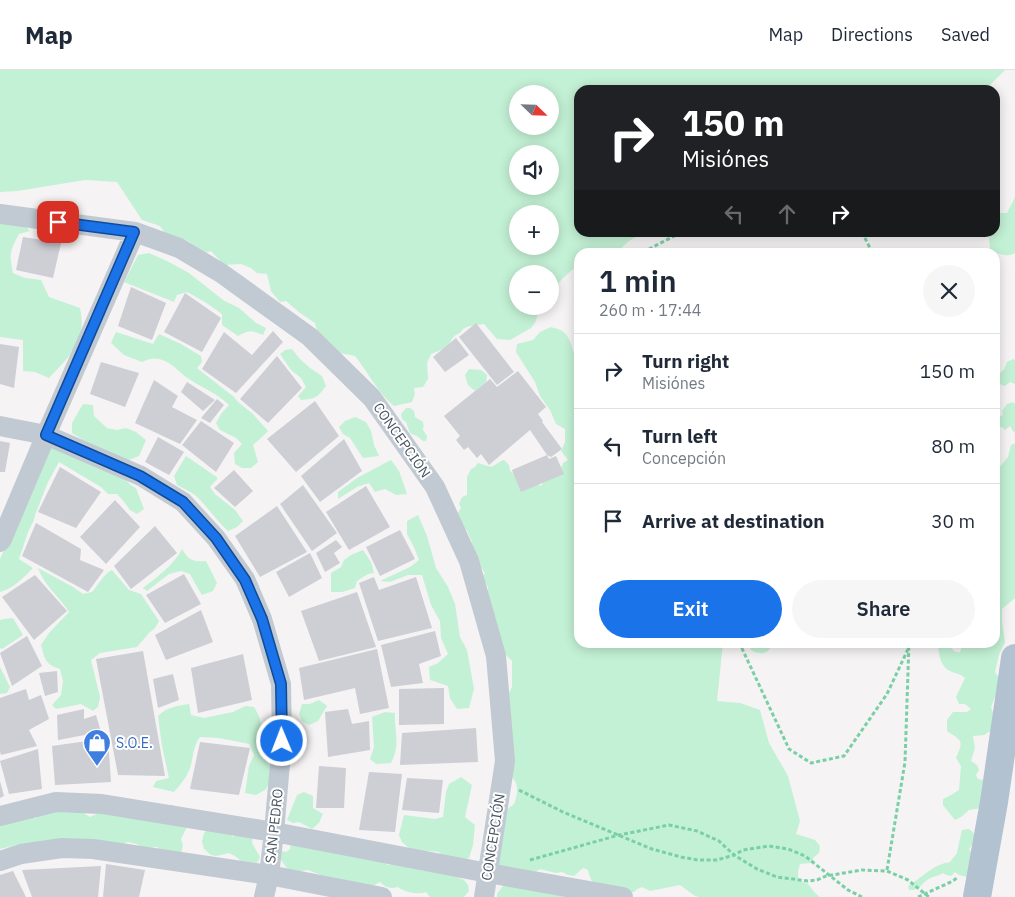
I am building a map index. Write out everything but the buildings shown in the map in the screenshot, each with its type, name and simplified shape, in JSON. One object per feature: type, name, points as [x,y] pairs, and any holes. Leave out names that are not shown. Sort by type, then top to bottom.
[{"type":"main road","points":[[977,897],[994,802],[1015,658]]},
{"type":"street","name":"CONCEPCIÓN","points":[[0,214],[134,232],[179,248],[221,273],[310,337],[372,398],[435,487],[469,561],[496,656],[505,761],[484,897]]},
{"type":"street","points":[[0,542],[134,232]]},
{"type":"street","name":"SAN PEDRO","points":[[0,426],[46,435],[140,476],[183,502],[216,538],[245,580],[262,619],[281,684],[282,741],[274,832],[269,875],[264,897]]},
{"type":"street","points":[[0,816],[56,802],[102,804],[274,832],[623,897]]},
{"type":"street","points":[[0,861],[21,854],[62,848],[94,849],[269,875],[382,897]]},
{"type":"path","points":[[651,248],[672,237]]},
{"type":"path","points":[[742,648],[788,749],[811,763],[844,756],[886,694],[908,648]]},
{"type":"path","points":[[887,870],[905,762],[909,648]]},
{"type":"path","points":[[502,781],[563,812],[652,850],[681,857],[698,860],[717,860],[743,850],[769,846],[788,849],[805,856],[848,890],[862,897]]},
{"type":"path","points":[[524,862],[619,835],[669,825],[697,831],[718,841],[734,855],[757,869],[777,877],[817,880],[862,870],[887,870],[908,880],[929,897]]},
{"type":"path","points":[[918,897],[954,880],[985,854]]},
{"type":"green space","points":[[0,70],[1005,70],[990,85],[574,85],[574,237],[636,237],[621,248],[574,248],[574,268],[559,283],[559,265],[509,265],[509,315],[538,315],[531,328],[510,340],[497,339],[484,324],[465,328],[454,336],[449,344],[431,354],[427,363],[428,379],[423,387],[414,388],[415,394],[412,402],[394,406],[378,388],[355,356],[340,353],[317,330],[315,323],[286,301],[280,302],[271,291],[267,274],[257,273],[241,264],[224,265],[211,251],[205,253],[192,248],[191,243],[183,239],[170,240],[160,226],[142,220],[117,182],[85,180],[0,192]]},
{"type":"green space","points":[[1015,197],[1015,253],[1002,255],[1000,254],[1000,248],[990,248],[989,238],[1000,237],[1000,213],[1007,213]]},
{"type":"green space","points":[[0,219],[23,223],[30,231],[19,234],[14,245],[11,253],[13,273],[25,278],[41,280],[49,297],[80,308],[82,320],[79,339],[70,355],[49,378],[35,372],[23,371],[23,340],[0,337]]},
{"type":"green space","points":[[149,253],[189,273],[223,300],[239,308],[256,323],[266,328],[263,335],[250,331],[238,336],[222,325],[222,314],[187,292],[177,295],[174,302],[124,282],[138,255]]},
{"type":"green space","points":[[551,327],[560,330],[566,334],[574,354],[574,648],[722,648],[717,701],[740,703],[760,710],[769,743],[788,776],[800,821],[796,834],[815,840],[820,846],[819,853],[811,863],[800,864],[798,880],[808,884],[820,897],[699,897],[680,885],[650,891],[642,887],[634,892],[623,893],[606,889],[596,884],[591,880],[588,870],[583,868],[574,876],[540,869],[530,872],[491,864],[507,810],[514,804],[517,792],[515,781],[509,775],[508,695],[512,687],[512,661],[504,653],[488,595],[488,587],[482,577],[485,573],[471,552],[472,541],[467,530],[460,527],[457,514],[461,508],[459,504],[462,497],[467,495],[467,477],[471,469],[478,463],[491,466],[504,460],[509,465],[510,471],[541,486],[549,472],[561,468],[563,463],[568,460],[561,451],[565,442],[565,429],[556,424],[550,410],[540,396],[535,382],[516,352],[517,344],[533,340],[540,332]]},
{"type":"green space","points":[[116,332],[153,344],[159,334],[201,356],[202,362],[197,368],[234,397],[268,431],[253,445],[258,462],[251,468],[242,468],[235,464],[234,453],[242,444],[236,438],[220,430],[216,423],[229,405],[165,361],[153,358],[142,362],[124,355],[111,343]]},
{"type":"green space","points":[[292,349],[310,368],[322,376],[326,386],[315,397],[301,400],[298,396],[306,387],[301,378],[291,370],[280,354],[285,350]]},
{"type":"green space","points":[[1015,360],[1015,384],[1010,382],[1005,386],[1000,384],[1000,373],[1007,362]]},
{"type":"green space","points":[[469,369],[481,370],[487,375],[486,382],[475,391],[468,385],[465,375]]},
{"type":"green space","points":[[1013,402],[1015,404],[1014,433],[1010,426],[1005,430],[1000,427],[1000,416],[1003,415],[1002,411],[1007,404]]},
{"type":"green space","points":[[83,404],[93,405],[94,416],[107,428],[117,430],[126,428],[136,432],[146,440],[139,456],[129,460],[102,452],[72,433],[72,423]]},
{"type":"green space","points":[[406,408],[414,411],[415,417],[423,423],[423,430],[427,436],[426,441],[410,433],[401,414]]},
{"type":"green space","points":[[355,417],[366,422],[379,456],[363,458],[350,438],[343,434],[339,427],[345,421]]},
{"type":"green space","points":[[1015,443],[1015,598],[1002,609],[1005,642],[999,655],[995,672],[1000,680],[991,707],[994,716],[994,729],[984,735],[973,736],[975,748],[971,761],[977,765],[979,770],[976,775],[978,779],[983,780],[981,808],[969,810],[955,820],[943,805],[943,799],[959,790],[961,766],[956,758],[961,744],[959,739],[947,731],[947,720],[953,712],[967,712],[971,709],[965,704],[959,704],[956,697],[965,678],[944,667],[938,648],[952,648],[954,651],[960,652],[961,648],[1000,648],[1000,467],[1008,457],[1011,445]]},
{"type":"green space","points":[[51,444],[122,477],[136,488],[144,509],[137,514],[130,510],[117,494],[108,494],[101,487],[59,462],[48,482],[19,559],[33,568],[14,585],[0,592],[0,559]]},
{"type":"green space","points":[[186,456],[218,478],[210,487],[215,494],[235,510],[243,521],[237,527],[228,531],[195,495],[177,485],[174,476]]},
{"type":"green space","points":[[391,460],[399,471],[407,494],[396,495],[385,489],[375,492],[369,483],[357,487],[338,499],[338,492],[357,478]]},
{"type":"green space","points":[[418,515],[427,536],[436,568],[448,587],[455,604],[460,637],[467,650],[474,689],[469,708],[457,709],[450,698],[448,686],[430,680],[429,667],[438,663],[448,654],[441,638],[440,621],[431,605],[422,575],[408,575],[390,582],[380,581],[410,567],[419,560],[407,534],[407,521]]},
{"type":"green space","points":[[182,549],[191,560],[206,561],[217,583],[213,591],[202,595],[190,574],[181,571],[169,574],[147,591],[143,588],[170,565]]},
{"type":"green space","points":[[363,550],[371,562],[374,573],[368,574],[357,581],[355,588],[342,592],[331,592],[331,573],[341,567],[344,560]]},
{"type":"green space","points":[[38,568],[83,594],[92,592],[112,570],[129,590],[141,594],[159,621],[137,647],[100,653],[91,660],[100,697],[98,707],[93,711],[81,704],[56,709],[52,705],[61,695],[63,681],[60,669],[46,661],[41,645],[49,633],[69,612],[44,581]]},
{"type":"green space","points":[[13,618],[23,635],[2,649],[0,648],[0,620]]},
{"type":"green space","points":[[750,648],[770,648],[764,653],[751,650]]},
{"type":"green space","points":[[0,667],[10,687],[7,693],[0,694]]},
{"type":"green space","points":[[319,700],[327,706],[318,721],[309,725],[302,721],[299,714],[302,704],[310,704]]},
{"type":"green space","points":[[189,704],[191,715],[204,718],[233,712],[245,706],[254,707],[261,724],[257,741],[261,752],[271,767],[271,781],[265,790],[256,795],[245,793],[249,766],[254,755],[249,744],[219,738],[200,737],[194,749],[189,771],[174,792],[153,787],[156,781],[169,778],[158,716],[176,706]]},
{"type":"green space","points":[[385,712],[395,713],[396,750],[391,763],[376,764],[370,759],[374,747],[372,717]]},
{"type":"green space","points":[[461,777],[472,785],[465,817],[475,825],[473,845],[469,858],[455,864],[445,859],[439,852],[412,851],[402,842],[399,835],[404,815],[435,819],[443,817],[446,792],[449,784]]},
{"type":"green space","points":[[304,792],[313,796],[313,808],[323,814],[319,823],[312,829],[299,822],[293,823],[287,820],[297,795]]},
{"type":"green space","points":[[172,805],[177,807],[187,827],[181,839],[183,846],[181,853],[161,854],[157,847],[143,848],[128,842],[116,846],[20,844],[0,849],[0,808],[28,811],[35,819],[42,810],[82,806],[85,814],[90,817],[97,814]]},
{"type":"green space","points":[[209,827],[233,834],[232,838],[238,831],[253,833],[252,843],[260,857],[257,863],[241,861],[229,853],[216,856],[211,855],[204,849],[202,841],[204,833]]},
{"type":"green space","points":[[969,829],[976,835],[969,849],[972,854],[967,877],[955,872],[951,876],[943,873],[929,879],[917,889],[909,890],[908,886],[928,872],[939,865],[950,862],[957,853],[962,830]]},
{"type":"green space","points":[[291,844],[386,863],[388,865],[394,863],[417,868],[422,871],[437,868],[464,880],[468,885],[469,891],[464,897],[430,897],[426,892],[411,892],[398,887],[388,888],[380,882],[373,886],[321,875],[308,870],[293,872],[286,867],[279,857],[283,851],[286,852],[290,849]]},
{"type":"green space","points":[[506,882],[583,897],[497,897],[497,894]]},
{"type":"place","name":"S.O.E.","points":[[97,767]]},
{"type":"route","points":[[58,222],[134,232],[46,435],[140,476],[183,502],[216,538],[245,580],[262,619],[281,684],[282,741]]}]
